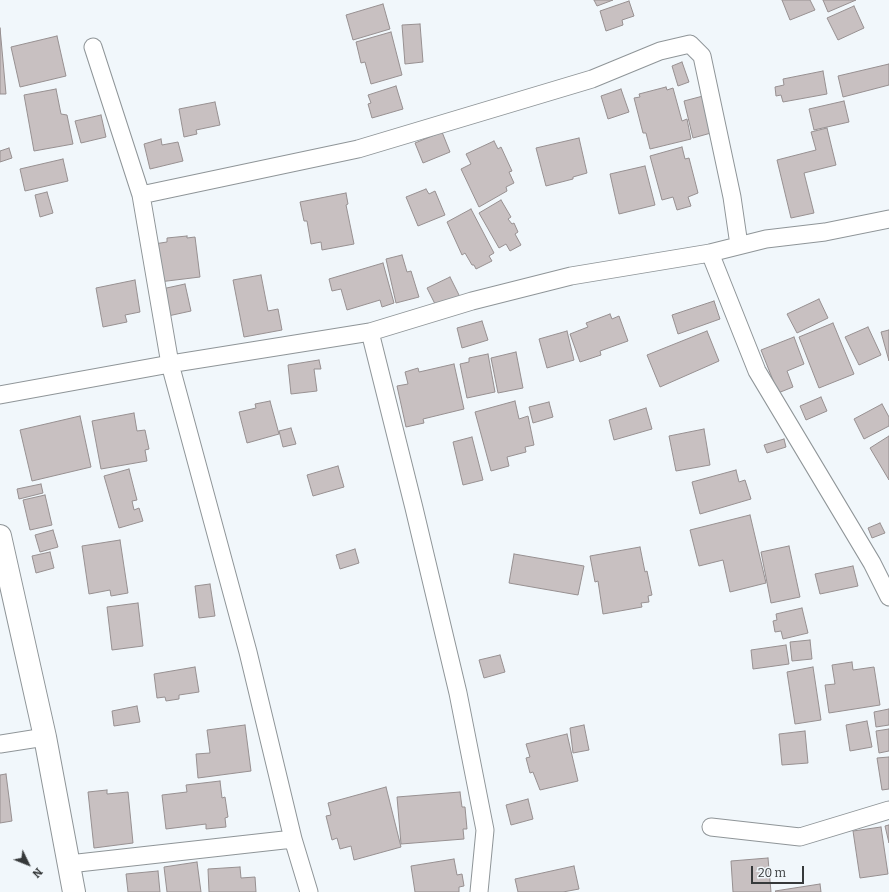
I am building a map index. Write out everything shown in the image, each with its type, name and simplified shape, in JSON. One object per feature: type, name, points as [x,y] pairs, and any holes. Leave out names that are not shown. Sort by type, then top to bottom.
[{"type":"main road","points":[[1,545],[45,737],[74,892]]},
{"type":"street","points":[[142,195],[358,149],[592,79],[660,52],[690,44],[702,56],[732,197],[740,246]]},
{"type":"street","points":[[93,47],[142,195],[170,364],[248,652],[293,839],[309,892]]},
{"type":"street","points":[[0,395],[170,364],[370,332],[472,301],[571,276],[710,253],[766,239],[825,232],[889,219]]},
{"type":"street","points":[[710,253],[757,371],[872,563],[889,597]]},
{"type":"street","points":[[370,332],[458,693],[485,830],[479,892]]},
{"type":"street","points":[[0,744],[45,737]]},
{"type":"street","points":[[712,827],[800,837],[889,810]]},
{"type":"street","points":[[69,864],[293,839]]},
{"type":"building","points":[[594,0],[613,0],[597,6]]},
{"type":"building","points":[[782,0],[810,0],[815,10],[790,20]]},
{"type":"building","points":[[823,0],[856,0],[828,12]]},
{"type":"building","points":[[629,1],[634,16],[622,20],[623,25],[606,31],[600,11]]},
{"type":"building","points":[[383,4],[390,29],[353,40],[346,15]]},
{"type":"building","points":[[854,6],[864,28],[838,40],[827,18]]},
{"type":"building","points":[[420,24],[423,62],[405,64],[402,25]]},
{"type":"building","points":[[0,28],[6,94],[0,94]]},
{"type":"building","points":[[391,32],[402,75],[371,84],[365,62],[361,63],[356,42]]},
{"type":"building","points":[[57,36],[66,76],[20,87],[11,47]]},
{"type":"building","points":[[682,62],[689,82],[678,86],[672,66]]},
{"type":"building","points":[[889,64],[889,85],[843,97],[838,76]]},
{"type":"building","points":[[823,71],[827,94],[783,102],[781,95],[776,96],[775,87],[784,85],[783,79]]},
{"type":"building","points":[[396,86],[403,109],[372,118],[368,104],[371,103],[368,95]]},
{"type":"building","points":[[666,87],[667,90],[673,88],[682,121],[687,119],[691,139],[650,149],[646,133],[643,133],[634,98],[640,97],[639,94]]},
{"type":"building","points":[[56,89],[61,114],[67,115],[73,144],[34,151],[24,95]]},
{"type":"building","points":[[621,89],[629,112],[608,119],[601,96]]},
{"type":"building","points":[[703,96],[711,133],[693,138],[684,101]]},
{"type":"building","points":[[844,101],[849,122],[814,130],[809,109]]},
{"type":"building","points":[[215,102],[220,125],[196,130],[197,134],[184,137],[179,109]]},
{"type":"building","points":[[101,115],[106,137],[81,143],[75,121]]},
{"type":"building","points":[[827,128],[836,165],[804,173],[814,213],[791,218],[777,160],[816,150],[811,132]]},
{"type":"building","points":[[442,132],[450,152],[423,163],[415,143]]},
{"type":"building","points":[[579,138],[587,173],[573,177],[573,179],[546,186],[536,148]]},
{"type":"building","points":[[161,139],[162,145],[178,142],[183,161],[150,169],[144,144]]},
{"type":"building","points":[[494,141],[498,149],[501,147],[512,171],[509,172],[514,183],[506,187],[507,191],[479,207],[461,169],[471,164],[466,154]]},
{"type":"building","points":[[682,147],[685,159],[689,158],[698,193],[688,197],[691,206],[677,210],[673,197],[662,200],[650,156]]},
{"type":"building","points":[[9,148],[12,158],[0,162],[0,151]]},
{"type":"building","points":[[63,159],[68,181],[25,191],[20,169]]},
{"type":"building","points":[[645,166],[655,205],[619,214],[610,174]]},
{"type":"building","points":[[426,189],[429,194],[435,191],[445,215],[418,226],[406,197]]},
{"type":"building","points":[[47,192],[53,213],[40,217],[35,195]]},
{"type":"building","points":[[346,193],[348,204],[346,205],[354,244],[322,250],[321,242],[311,244],[307,221],[304,221],[300,202]]},
{"type":"building","points":[[501,200],[511,217],[508,219],[512,224],[514,223],[518,232],[515,234],[521,245],[510,251],[506,244],[499,248],[479,213]]},
{"type":"building","points":[[471,209],[494,253],[489,256],[492,261],[476,269],[465,253],[462,255],[447,222]]},
{"type":"building","points":[[187,236],[187,238],[195,237],[200,277],[159,282],[154,244],[167,242],[167,238]]},
{"type":"building","points":[[402,255],[407,272],[411,271],[419,297],[396,303],[386,259]]},
{"type":"building","points":[[383,263],[394,303],[382,307],[380,300],[347,310],[341,289],[332,291],[329,279]]},
{"type":"building","points":[[261,275],[268,311],[278,309],[282,330],[244,337],[233,280]]},
{"type":"building","points":[[450,277],[460,297],[437,308],[427,288]]},
{"type":"building","points":[[135,280],[140,312],[125,315],[127,322],[103,327],[96,288]]},
{"type":"building","points":[[185,284],[191,311],[168,316],[162,289]]},
{"type":"building","points":[[819,299],[828,318],[797,333],[787,314]]},
{"type":"building","points":[[714,301],[720,319],[678,334],[672,315]]},
{"type":"building","points":[[610,314],[612,319],[619,316],[628,341],[600,351],[601,355],[580,362],[570,334],[588,327],[586,323]]},
{"type":"building","points":[[482,321],[488,340],[462,348],[457,328]]},
{"type":"building","points":[[833,323],[854,374],[819,388],[799,337]]},
{"type":"building","points":[[868,327],[881,355],[859,365],[845,337]]},
{"type":"building","points":[[889,330],[889,361],[881,332]]},
{"type":"building","points":[[567,331],[574,360],[547,368],[539,339]]},
{"type":"building","points":[[707,331],[719,361],[660,387],[647,355]]},
{"type":"building","points":[[794,337],[804,364],[787,371],[793,387],[778,393],[761,350]]},
{"type":"building","points":[[516,352],[523,388],[498,393],[491,358]]},
{"type":"building","points":[[488,354],[495,392],[467,398],[460,364],[469,362],[469,358]]},
{"type":"building","points":[[319,360],[321,369],[314,369],[317,391],[291,394],[288,365]]},
{"type":"building","points":[[454,364],[464,409],[423,419],[424,423],[406,427],[397,386],[408,384],[405,372],[418,368],[419,372]]},
{"type":"building","points":[[821,397],[827,411],[806,420],[800,406]]},
{"type":"building","points":[[270,401],[279,434],[247,443],[239,412],[256,408],[255,404]]},
{"type":"building","points":[[515,401],[519,419],[528,416],[534,445],[525,447],[526,452],[507,457],[509,466],[491,471],[475,412]]},
{"type":"building","points":[[549,402],[553,417],[533,423],[529,407]]},
{"type":"building","points":[[882,404],[889,417],[889,426],[864,439],[854,419]]},
{"type":"building","points":[[646,408],[652,429],[614,440],[609,420]]},
{"type":"building","points":[[134,413],[137,431],[145,430],[149,449],[145,450],[147,461],[101,469],[92,421]]},
{"type":"building","points":[[80,416],[91,467],[32,481],[20,430]]},
{"type":"building","points":[[291,428],[296,444],[283,447],[279,431]]},
{"type":"building","points":[[704,429],[710,465],[676,471],[669,436]]},
{"type":"building","points":[[889,436],[889,480],[870,448]]},
{"type":"building","points":[[472,437],[483,480],[463,485],[453,442]]},
{"type":"building","points":[[784,439],[786,447],[767,453],[764,445]]},
{"type":"building","points":[[338,466],[344,487],[313,496],[307,475]]},
{"type":"building","points":[[129,469],[137,500],[132,501],[134,510],[139,508],[143,521],[119,528],[104,476]]},
{"type":"building","points":[[736,470],[739,482],[745,480],[751,499],[700,514],[692,482]]},
{"type":"building","points":[[41,484],[43,493],[19,499],[17,489]]},
{"type":"building","points":[[45,495],[52,525],[30,530],[23,500]]},
{"type":"building","points":[[750,515],[766,583],[730,592],[723,560],[699,566],[690,530]]},
{"type":"building","points":[[880,523],[885,533],[872,538],[868,528]]},
{"type":"building","points":[[53,530],[58,547],[40,552],[35,535]]},
{"type":"building","points":[[120,540],[128,593],[111,596],[110,590],[89,594],[82,546]]},
{"type":"building","points":[[789,546],[800,597],[771,603],[761,552]]},
{"type":"building","points":[[640,547],[645,572],[647,571],[652,595],[648,596],[649,602],[641,603],[642,607],[603,614],[598,581],[595,582],[590,556]]},
{"type":"building","points":[[355,549],[359,563],[340,569],[336,555]]},
{"type":"building","points":[[50,552],[54,568],[36,573],[32,556]]},
{"type":"building","points":[[514,554],[584,566],[578,595],[509,583]]},
{"type":"building","points":[[853,566],[858,586],[820,594],[815,574]]},
{"type":"building","points":[[210,584],[215,616],[199,618],[195,586]]},
{"type":"building","points":[[138,603],[143,646],[112,650],[107,607]]},
{"type":"building","points":[[802,608],[808,633],[783,639],[781,631],[775,632],[773,621],[777,620],[776,614]]},
{"type":"building","points":[[810,640],[812,659],[792,661],[790,642]]},
{"type":"building","points":[[786,645],[789,664],[753,669],[751,650]]},
{"type":"building","points":[[500,655],[505,672],[484,678],[479,660]]},
{"type":"building","points":[[852,662],[853,670],[874,667],[880,705],[829,713],[825,685],[835,684],[832,665]]},
{"type":"building","points":[[195,667],[199,692],[179,695],[179,699],[166,701],[165,697],[157,698],[154,674]]},
{"type":"building","points":[[813,667],[821,720],[795,724],[787,672]]},
{"type":"building","points":[[137,706],[140,722],[114,726],[112,711]]},
{"type":"building","points":[[889,709],[889,725],[876,727],[874,712]]},
{"type":"building","points":[[867,721],[872,747],[850,751],[846,725]]},
{"type":"building","points":[[245,725],[251,771],[198,778],[196,754],[210,753],[207,730]]},
{"type":"building","points":[[584,725],[589,750],[573,753],[570,728]]},
{"type":"building","points":[[889,729],[889,751],[879,753],[876,731]]},
{"type":"building","points":[[805,731],[808,763],[782,765],[779,734]]},
{"type":"building","points":[[567,734],[578,781],[540,790],[533,772],[530,773],[526,758],[530,757],[526,744]]},
{"type":"building","points":[[889,757],[889,789],[882,790],[877,758]]},
{"type":"building","points":[[6,774],[12,821],[0,823],[0,775]]},
{"type":"building","points":[[220,781],[222,798],[225,797],[228,817],[225,818],[226,827],[206,829],[206,824],[166,829],[162,795],[187,792],[186,785]]},
{"type":"building","points":[[386,787],[401,847],[354,860],[351,846],[340,849],[337,838],[332,840],[326,816],[331,815],[328,803]]},
{"type":"building","points":[[107,790],[107,794],[128,792],[133,843],[94,848],[88,792]]},
{"type":"building","points":[[460,792],[462,807],[465,807],[467,829],[463,829],[464,839],[401,844],[397,797]]},
{"type":"building","points":[[528,799],[533,819],[511,825],[506,805]]},
{"type":"building","points":[[889,825],[889,843],[885,826]]},
{"type":"building","points":[[881,827],[888,874],[860,878],[853,831]]},
{"type":"building","points":[[768,858],[771,892],[733,892],[731,861]]},
{"type":"building","points":[[454,859],[457,875],[462,874],[464,886],[459,887],[459,892],[415,892],[411,866]]},
{"type":"building","points":[[197,862],[201,892],[167,892],[164,867]]},
{"type":"building","points":[[574,866],[579,889],[563,892],[518,892],[515,879]]},
{"type":"building","points":[[240,867],[241,878],[255,877],[256,892],[209,892],[208,869]]},
{"type":"building","points":[[158,871],[160,892],[128,892],[126,874]]},
{"type":"building","points":[[820,884],[821,892],[775,891]]}]
